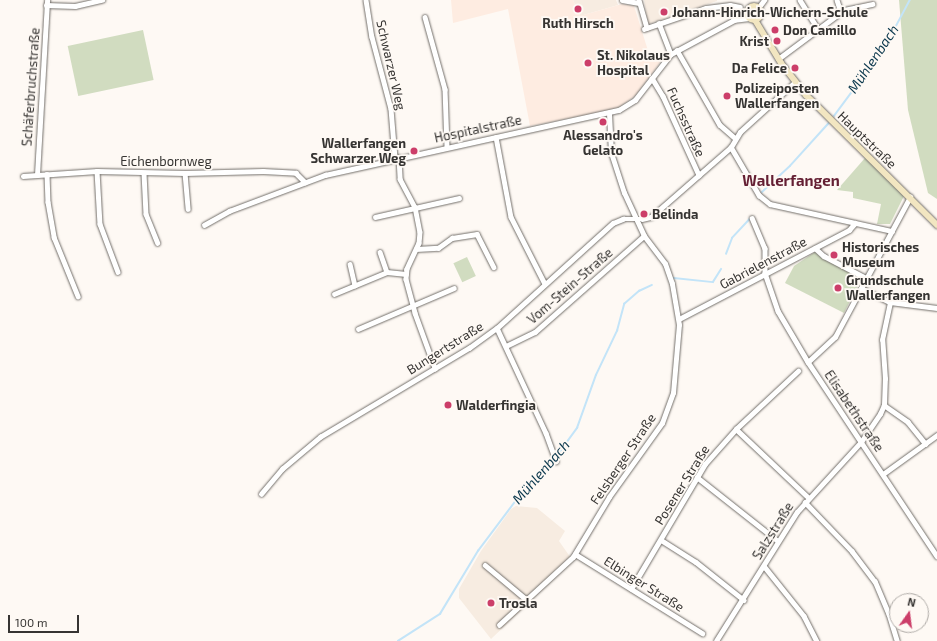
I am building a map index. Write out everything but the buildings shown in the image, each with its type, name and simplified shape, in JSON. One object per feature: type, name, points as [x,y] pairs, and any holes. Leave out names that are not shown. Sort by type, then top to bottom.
[{"type":"main road","points":[[754,4],[748,15],[757,19]]},
{"type":"main road","name":"Hauptstraße","points":[[754,4],[761,11],[757,19],[771,47],[795,82],[937,225]]},
{"type":"street","points":[[46,3],[71,6],[102,0]]},
{"type":"street","name":"Schwarzer Weg","points":[[366,0],[372,37],[392,109],[400,179],[416,207]]},
{"type":"street","points":[[622,0],[639,2],[645,28],[706,8],[730,5],[740,7]]},
{"type":"street","points":[[754,4],[764,0]]},
{"type":"street","points":[[800,0],[819,30]]},
{"type":"street","points":[[837,0],[841,12]]},
{"type":"street","name":"Schäferbruchstraße","points":[[37,175],[46,3]]},
{"type":"street","points":[[778,59],[819,30],[841,12],[872,4]]},
{"type":"street","name":"Hospitalstraße","points":[[204,224],[229,211],[305,182],[447,146],[609,113],[631,104],[670,54],[733,20],[748,15]]},
{"type":"street","points":[[425,17],[445,89],[447,146]]},
{"type":"street","points":[[659,23],[670,54]]},
{"type":"street","points":[[677,50],[720,126],[735,138]]},
{"type":"street","name":"Fuchsstraße","points":[[652,78],[663,96],[699,175]]},
{"type":"street","points":[[795,82],[735,138],[731,147],[759,195],[770,204],[892,231]]},
{"type":"street","name":"Felsberger Straße","points":[[499,625],[575,554],[609,497],[666,415],[675,383],[679,319],[668,270],[644,236],[613,163],[609,113]]},
{"type":"street","points":[[496,137],[511,217],[545,284]]},
{"type":"street","name":"Bungertstraße","points":[[261,494],[282,470],[320,436],[435,368],[497,328],[613,223],[623,219],[651,217],[731,147]]},
{"type":"street","points":[[97,171],[100,224],[118,272]]},
{"type":"street","name":"Eichenbornweg","points":[[23,176],[97,171],[144,173],[292,172],[305,182]]},
{"type":"street","points":[[144,173],[146,214],[158,243]]},
{"type":"street","points":[[186,173],[188,209]]},
{"type":"street","points":[[47,174],[48,202],[54,237],[78,296]]},
{"type":"street","points":[[808,362],[835,337],[910,197]]},
{"type":"street","points":[[375,217],[459,198]]},
{"type":"street","points":[[416,207],[420,232],[416,249],[406,274],[413,305],[435,368]]},
{"type":"street","name":"Elisabethstraße","points":[[752,218],[765,251],[765,273],[778,312],[808,362],[937,556]]},
{"type":"street","name":"Gabrielenstraße","points":[[679,319],[849,230],[854,223]]},
{"type":"street","points":[[416,249],[438,248],[452,238],[477,234],[494,267]]},
{"type":"street","name":"Vom-Stein-Straße","points":[[506,346],[535,332],[644,236]]},
{"type":"street","points":[[815,248],[824,256],[866,278]]},
{"type":"street","points":[[380,252],[387,272]]},
{"type":"street","points":[[350,264],[355,285]]},
{"type":"street","points":[[334,294],[387,272],[406,274]]},
{"type":"street","points":[[358,329],[454,288]]},
{"type":"street","points":[[861,288],[890,302],[937,308]]},
{"type":"street","points":[[890,302],[882,340],[884,405],[908,422],[926,444]]},
{"type":"street","points":[[497,328],[556,461]]},
{"type":"street","name":"Posener Straße","points":[[631,589],[697,477],[713,453],[736,429],[798,371]]},
{"type":"street","name":"Salzstraße","points":[[716,641],[744,600],[778,541],[808,497],[861,442],[884,405]]},
{"type":"street","points":[[736,429],[808,497]]},
{"type":"street","points":[[883,474],[937,436]]},
{"type":"street","points":[[697,477],[778,541]]},
{"type":"street","points":[[805,502],[852,551],[875,581],[897,641]]},
{"type":"street","points":[[661,540],[696,562],[744,600]]},
{"type":"street","name":"Elbinger Straße","points":[[575,554],[702,633]]},
{"type":"street","points":[[485,565],[527,600]]},
{"type":"street","points":[[764,566],[804,616],[817,641]]},
{"type":"shaded area","name":"St. Nikolaus Hospital","points":[[451,0],[573,0],[580,16],[622,4],[634,6],[650,57],[663,52],[665,56],[636,95],[617,109],[530,126],[508,9],[453,23]]},
{"type":"shaded area","points":[[573,0],[616,0],[618,5],[580,16]]},
{"type":"shaded area","name":"Johann-Hinrich-Wichern-Schule","points":[[644,0],[717,0],[717,1],[648,24]]},
{"type":"shaded area","points":[[516,506],[537,508],[565,531],[559,541],[573,561],[491,639],[459,598],[459,589],[481,551],[511,509]]},
{"type":"green space","points":[[899,0],[937,0],[937,199],[928,193],[908,110]]},
{"type":"green space","points":[[143,30],[154,80],[78,96],[68,46]]},
{"type":"green space","points":[[865,158],[904,196],[890,224],[877,224],[881,204],[853,198],[853,192],[837,190]]},
{"type":"green space","points":[[815,252],[861,279],[844,313],[785,283],[794,266]]},
{"type":"green space","points":[[467,257],[476,276],[462,282],[453,263]]},
{"type":"waterway","name":"Mühlenbach","points":[[834,116],[860,81],[882,42],[896,26],[910,0]]},
{"type":"waterway","name":"Mühlenbach","points":[[762,192],[790,166],[828,124]]},
{"type":"waterway","name":"Mühlenbach","points":[[726,254],[732,238],[750,219]]},
{"type":"waterway","name":"Mühlenbach","points":[[674,278],[713,282],[721,269]]},
{"type":"waterway","name":"Mühlenbach","points":[[556,457],[577,428],[596,375],[617,331],[624,304],[639,291],[652,285]]},
{"type":"waterway","name":"Mühlenbach","points":[[398,641],[440,614],[478,551],[517,499],[554,459]]},
{"type":"place","name":"Ruth Hirsch","points":[[578,9]]},
{"type":"place","name":"Johann-Hinrich-Wichern-Schule","points":[[664,12]]},
{"type":"place","name":"Don Camillo","points":[[775,30]]},
{"type":"place","name":"Krist","points":[[777,41]]},
{"type":"place","name":"St. Nikolaus Hospital","points":[[588,63]]},
{"type":"place","name":"Da Felice","points":[[795,68]]},
{"type":"place","name":"Polizeiposten Wallerfangen","points":[[727,96]]},
{"type":"place","name":"Alessandro's Gelato","points":[[603,122]]},
{"type":"place","name":"Wallerfangen Schwarzer Weg","points":[[414,151]]},
{"type":"place","name":"Belinda","points":[[644,214]]},
{"type":"place","name":"Historisches Museum","points":[[834,255]]},
{"type":"place","name":"Grundschule Wallerfangen","points":[[838,288]]},
{"type":"place","name":"Walderfingia","points":[[448,405]]},
{"type":"place","name":"Trosla","points":[[491,603]]},
{"type":"district","name":"Wallerfangen","points":[[791,181]]}]
